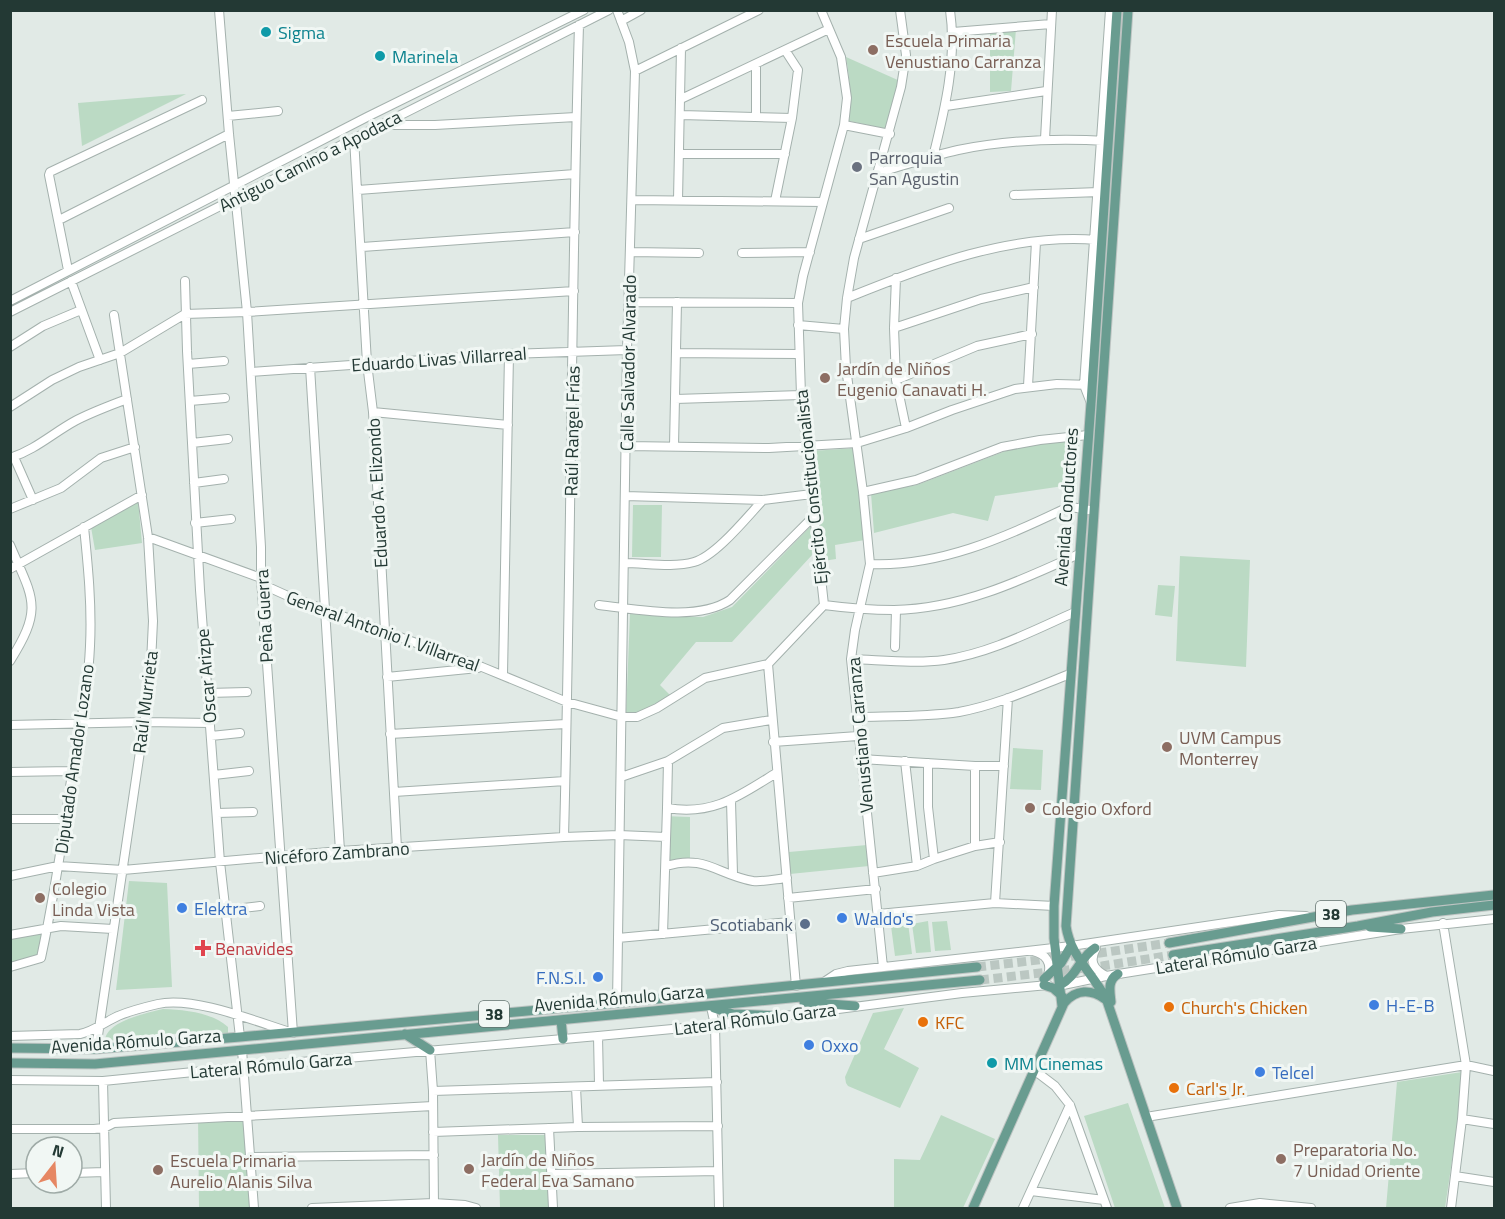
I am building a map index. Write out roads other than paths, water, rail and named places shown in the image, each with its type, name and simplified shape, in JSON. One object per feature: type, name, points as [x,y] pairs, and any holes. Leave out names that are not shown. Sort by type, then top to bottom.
[{"type":"main road","name":"Avenida Conductores","points":[[1062,1001],[1055,948],[1054,906],[1091,403],[1088,385],[1097,240],[1117,10]]},
{"type":"main road","name":"Avenida Conductores","points":[[1113,1017],[1094,978],[1071,946],[1066,920],[1128,10]]},
{"type":"main road","name":"38","points":[[1169,943],[1352,910],[1494,895]]},
{"type":"main road","name":"38","points":[[1173,955],[1432,912],[1494,905]]},
{"type":"main road","points":[[1358,926],[1401,929]]},
{"type":"main road","points":[[1060,985],[1070,979],[1086,955],[1097,945]]},
{"type":"main road","points":[[1062,1001],[1053,988],[1044,982],[1058,968],[1071,946]]},
{"type":"main road","name":"Avenida Rómulo Garza","points":[[10,1048],[96,1049],[293,1033],[977,967]]},
{"type":"main road","points":[[1118,974],[1112,979],[1110,987],[1113,1017],[1177,1209]]},
{"type":"main road","name":"Avenida Rómulo Garza","points":[[10,1063],[95,1064],[980,980]]},
{"type":"main road","points":[[973,1209],[1062,1001],[1082,992],[1095,993],[1107,1001]]},
{"type":"main road","points":[[787,1000],[855,1006]]},
{"type":"main road","points":[[711,1007],[733,1014],[779,1016]]},
{"type":"main road","points":[[561,1020],[563,1039]]},
{"type":"main road","points":[[405,1034],[430,1050]]},
{"type":"street","name":"Peña Guerra","points":[[219,10],[247,312],[261,578],[293,1033]]},
{"type":"street","points":[[10,301],[376,112],[584,10]]},
{"type":"street","name":"Antiguo Camino a Apodaca","points":[[10,312],[609,10]]},
{"type":"street","name":"Calle Salvador Alvarado","points":[[617,10],[633,55],[635,71],[627,350],[617,1003]]},
{"type":"street","points":[[621,21],[642,10]]},
{"type":"street","points":[[635,71],[759,10]]},
{"type":"street","name":"Ejército Constitucionalista","points":[[768,664],[824,605],[801,395],[798,303],[844,125],[847,98],[841,57],[821,10]]},
{"type":"street","name":"Venustiano Carranza","points":[[883,967],[851,659],[870,564],[857,443],[846,368],[844,329],[847,298],[859,239],[890,134],[901,87],[906,54],[900,10]]},
{"type":"street","points":[[933,157],[946,106],[953,32],[950,10]]},
{"type":"street","points":[[1045,139],[1052,10]]},
{"type":"street","points":[[878,173],[976,147],[1045,139],[1105,140],[1110,10]]},
{"type":"street","points":[[953,32],[1051,24]]},
{"type":"street","name":"Raúl Rangel Frías","points":[[564,837],[579,25]]},
{"type":"street","points":[[681,99],[829,29]]},
{"type":"street","points":[[678,200],[681,48]]},
{"type":"street","points":[[775,201],[792,118],[798,70],[784,50]]},
{"type":"street","points":[[756,64],[756,117]]},
{"type":"street","points":[[946,106],[1046,91]]},
{"type":"street","points":[[68,270],[49,176],[51,171],[202,100]]},
{"type":"street","points":[[228,116],[278,111]]},
{"type":"street","points":[[681,115],[792,118]]},
{"type":"street","points":[[381,125],[435,125],[576,117]]},
{"type":"street","points":[[844,125],[890,134]]},
{"type":"street","points":[[59,220],[229,134]]},
{"type":"street","name":"Eduardo A. Elizondo","points":[[354,138],[373,412],[397,848]]},
{"type":"street","points":[[679,154],[785,154]]},
{"type":"street","points":[[358,189],[575,174]]},
{"type":"street","points":[[1014,195],[1101,192]]},
{"type":"street","points":[[632,200],[823,202]]},
{"type":"street","points":[[859,239],[949,208]]},
{"type":"street","points":[[362,247],[574,232]]},
{"type":"street","points":[[847,298],[949,259],[1036,242],[1097,240]]},
{"type":"street","points":[[1028,386],[1036,242]]},
{"type":"street","points":[[630,252],[699,253]]},
{"type":"street","points":[[742,253],[810,252]]},
{"type":"street","points":[[896,279],[894,328],[896,380],[906,429]]},
{"type":"street","points":[[71,281],[100,360]]},
{"type":"street","name":"Oscar Arizpe","points":[[185,281],[197,555],[220,862],[240,1037]]},
{"type":"street","points":[[894,328],[981,299],[1034,287]]},
{"type":"street","points":[[10,407],[52,380],[120,353],[186,314],[574,291]]},
{"type":"street","points":[[629,302],[798,303]]},
{"type":"street","points":[[674,446],[677,302]]},
{"type":"street","points":[[10,347],[43,326],[81,310]]},
{"type":"street","name":"Raúl Murrieta","points":[[96,1049],[150,684],[153,621],[148,537],[114,315]]},
{"type":"street","points":[[798,325],[844,329]]},
{"type":"street","points":[[896,380],[977,346],[1032,334]]},
{"type":"street","name":"Eduardo Livas Villarreal","points":[[251,372],[509,354],[627,350]]},
{"type":"street","points":[[675,353],[799,354]]},
{"type":"street","points":[[503,675],[509,354]]},
{"type":"street","points":[[188,364],[224,361]]},
{"type":"street","points":[[310,367],[340,851]]},
{"type":"street","points":[[627,446],[806,447],[857,443],[906,429],[1008,390],[1028,386],[1088,385]]},
{"type":"street","points":[[675,399],[801,395]]},
{"type":"street","points":[[33,500],[12,458],[31,450],[91,412],[127,399]]},
{"type":"street","points":[[190,401],[225,399]]},
{"type":"street","points":[[373,412],[508,425]]},
{"type":"street","points":[[863,492],[915,480],[1002,447],[1088,435]]},
{"type":"street","points":[[192,443],[228,439]]},
{"type":"street","points":[[10,509],[61,488],[101,458],[135,447]]},
{"type":"street","points":[[195,483],[224,479]]},
{"type":"street","points":[[626,496],[763,500],[812,494]]},
{"type":"street","points":[[10,569],[142,495]]},
{"type":"street","points":[[624,563],[683,564],[702,559],[715,550],[763,500]]},
{"type":"street","points":[[870,564],[910,562],[963,551],[1064,509],[1082,508],[1093,511]]},
{"type":"street","points":[[599,605],[688,611],[718,607],[730,600],[814,516]]},
{"type":"street","points":[[195,523],[231,519]]},
{"type":"street","name":"Diputado Amador Lozano","points":[[10,968],[40,959],[82,724],[91,627],[84,527]]},
{"type":"street","name":"General Antonio I. Villarreal","points":[[148,537],[261,578],[272,590],[324,610],[482,667],[567,702],[622,717]]},
{"type":"street","points":[[10,544],[31,597],[32,613],[22,643],[10,661]]},
{"type":"street","points":[[824,605],[896,610],[938,605],[1010,585],[1079,554]]},
{"type":"street","points":[[895,647],[896,610]]},
{"type":"street","points":[[851,659],[941,660],[966,656],[989,650],[1075,612]]},
{"type":"street","points":[[622,717],[637,717],[657,708],[705,678],[768,664],[771,720],[796,986]]},
{"type":"street","points":[[387,677],[482,667]]},
{"type":"street","points":[[857,717],[960,712],[1008,698],[1070,674]]},
{"type":"street","points":[[208,693],[247,692]]},
{"type":"street","points":[[995,903],[1008,698]]},
{"type":"street","points":[[621,777],[668,761],[717,731],[732,726],[771,720]]},
{"type":"street","points":[[10,725],[210,723]]},
{"type":"street","points":[[390,734],[566,724]]},
{"type":"street","points":[[211,736],[240,733]]},
{"type":"street","points":[[773,742],[858,736]]},
{"type":"street","points":[[861,759],[1004,766]]},
{"type":"street","points":[[663,934],[668,761]]},
{"type":"street","points":[[905,761],[917,866]]},
{"type":"street","points":[[928,763],[928,807],[934,858]]},
{"type":"street","points":[[975,766],[975,846]]},
{"type":"street","points":[[10,772],[72,771]]},
{"type":"street","points":[[214,775],[249,771]]},
{"type":"street","points":[[667,808],[706,809],[730,801],[776,773]]},
{"type":"street","points":[[394,792],[565,781]]},
{"type":"street","points":[[730,801],[733,874]]},
{"type":"street","points":[[911,808],[928,807]]},
{"type":"street","points":[[217,813],[253,812]]},
{"type":"street","points":[[10,819],[65,819]]},
{"type":"street","name":"Nicéforo Zambrano","points":[[10,876],[58,866],[123,870],[340,851],[564,837],[666,837]]},
{"type":"street","points":[[873,873],[917,866],[934,858],[975,846],[1000,842]]},
{"type":"street","points":[[666,866],[681,862],[699,862],[756,881],[786,878]]},
{"type":"street","points":[[788,898],[876,889]]},
{"type":"street","points":[[878,914],[995,903],[1054,906]]},
{"type":"street","points":[[226,910],[260,906]]},
{"type":"street","name":"Lateral Rómulo Garza","points":[[824,982],[836,974],[883,967],[1097,945],[1279,915],[1313,917]]},
{"type":"street","name":"Lateral Rómulo Garza","points":[[10,1080],[103,1081],[715,1025],[1032,986],[1044,982],[1060,985],[1401,929],[1494,919]]},
{"type":"street","points":[[618,938],[790,922]]},
{"type":"street","points":[[1443,923],[1466,1065],[1451,1209]]},
{"type":"street","points":[[10,935],[47,927],[112,929]]},
{"type":"street","points":[[1097,945],[1092,958],[1093,964],[1099,972],[1106,976]]},
{"type":"street","points":[[230,951],[262,948]]},
{"type":"street","points":[[1029,951],[1042,954],[1048,961],[1049,972],[1044,982]]},
{"type":"street","name":"Avenida Rómulo Garza","points":[[10,1036],[68,1036],[89,1032],[119,1015],[174,1002],[196,1005],[293,1033]]},
{"type":"street","points":[[711,1007],[715,1025],[717,1082],[718,1209]]},
{"type":"street","points":[[598,1036],[599,1085]]},
{"type":"street","points":[[242,1050],[254,1209]]},
{"type":"street","points":[[430,1050],[433,1091],[434,1206]]},
{"type":"street","points":[[1146,1117],[1466,1065],[1494,1071]]},
{"type":"street","points":[[1031,1191],[1106,1204],[1070,1105],[1055,1086],[1034,1070]]},
{"type":"street","points":[[103,1081],[106,1209]]},
{"type":"street","points":[[433,1091],[717,1082]]},
{"type":"street","points":[[576,1087],[578,1127]]},
{"type":"street","points":[[1023,1209],[1070,1105]]},
{"type":"street","points":[[10,1129],[104,1128],[114,1123],[433,1106]]},
{"type":"street","points":[[1462,1119],[1494,1124]]},
{"type":"street","points":[[434,1132],[578,1127],[718,1126]]},
{"type":"street","points":[[549,1128],[553,1209]]},
{"type":"street","points":[[250,1157],[434,1155]]},
{"type":"street","points":[[552,1174],[718,1171]]},
{"type":"street","points":[[84,1173],[105,1172]]},
{"type":"street","points":[[1455,1176],[1494,1182]]},
{"type":"street","points":[[312,1209],[434,1206],[452,1203],[476,1209]]},
{"type":"street","points":[[1230,1209],[1260,1203],[1311,1209]]},
{"type":"tunnel","points":[[977,967],[1169,943]]},
{"type":"tunnel","points":[[980,980],[1173,955]]},
{"type":"place","name":"Sigma","points":[[266,32]]},
{"type":"place","name":"Escuela Primaria Venustiano Carranza","points":[[873,50]]},
{"type":"place","name":"Marinela","points":[[380,56]]},
{"type":"place","name":"Parroquia San Agustin","points":[[857,167]]},
{"type":"place","name":"Jardín de Niños Eugenio Canavati H.","points":[[825,378]]},
{"type":"place","name":"UVM Campus Monterrey","points":[[1167,747]]},
{"type":"place","name":"Colegio Oxford","points":[[1030,808]]},
{"type":"place","name":"Colegio Linda Vista","points":[[40,898]]},
{"type":"place","name":"Elektra","points":[[182,908]]},
{"type":"place","name":"Waldo's","points":[[842,918]]},
{"type":"place","name":"Scotiabank","points":[[805,924]]},
{"type":"place","name":"Benavides","points":[[203,948]]},
{"type":"place","name":"F.N.S.I.","points":[[598,977]]},
{"type":"place","name":"H-E-B","points":[[1374,1005]]},
{"type":"place","name":"Church's Chicken","points":[[1169,1007]]},
{"type":"place","name":"KFC","points":[[923,1022]]},
{"type":"place","name":"Oxxo","points":[[809,1045]]},
{"type":"place","name":"MM Cinemas","points":[[992,1063]]},
{"type":"place","name":"Telcel","points":[[1260,1072]]},
{"type":"place","name":"Carl's Jr.","points":[[1174,1088]]},
{"type":"place","name":"Preparatoria No. 7 Unidad Oriente","points":[[1281,1159]]},
{"type":"place","name":"Jardín de Niños Federal Eva Samano","points":[[469,1169]]},
{"type":"place","name":"Escuela Primaria Aurelio Alanis Silva","points":[[158,1170]]}]
